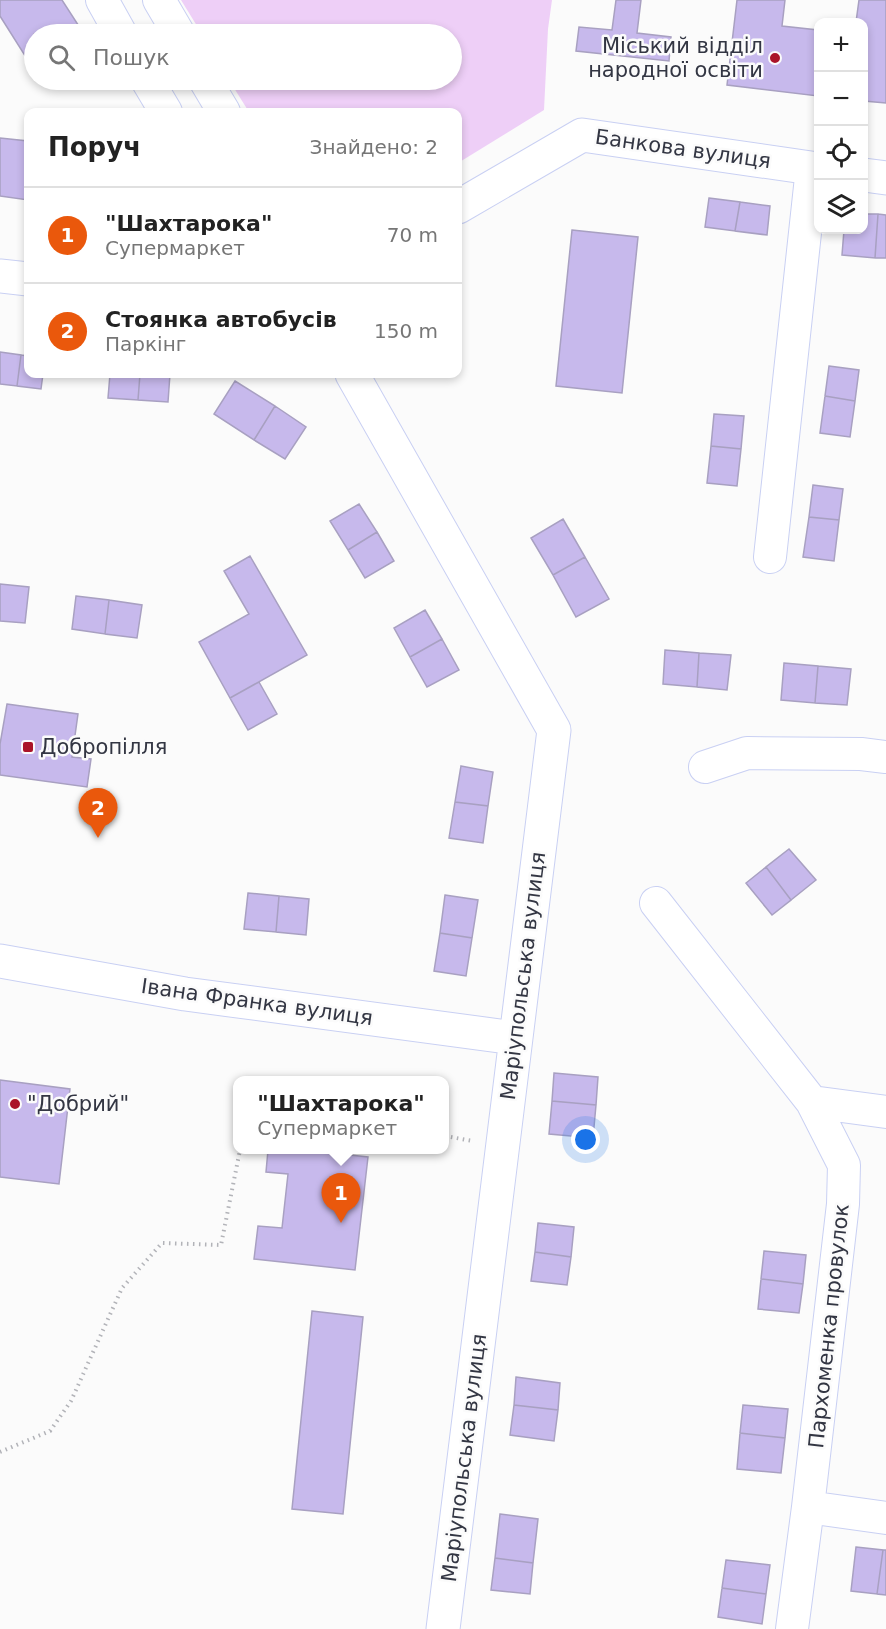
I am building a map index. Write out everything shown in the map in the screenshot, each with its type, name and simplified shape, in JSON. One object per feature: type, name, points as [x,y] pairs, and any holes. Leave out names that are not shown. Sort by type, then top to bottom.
[{"type":"street","points":[[102,0],[115,24]]},
{"type":"street","points":[[159,0],[173,24]]},
{"type":"street","points":[[153,90],[164,108]]},
{"type":"street","points":[[211,90],[222,108]]},
{"type":"street","name":"Банкова вулиця","points":[[462,205],[582,135],[814,168]]},
{"type":"street","points":[[868,176],[886,178]]},
{"type":"street","points":[[770,557],[814,177]]},
{"type":"street","points":[[0,276],[24,279]]},
{"type":"street","name":"Маріупольська вулиця","points":[[354,378],[554,730],[443,1629]]},
{"type":"street","points":[[705,767],[747,753],[861,754],[886,757]]},
{"type":"street","name":"Пархоменка провулок","points":[[656,903],[812,1102],[844,1165],[843,1204],[792,1629]]},
{"type":"street","name":"Івана Франка вулиця","points":[[0,960],[185,994],[515,1038]]},
{"type":"street","points":[[812,1102],[886,1112]]},
{"type":"street","points":[[808,1507],[886,1518]]},
{"type":"path","points":[[0,1452],[50,1431],[71,1401],[122,1288],[162,1243],[221,1245],[239,1154]]},
{"type":"shaded area","points":[[181,0],[552,0],[548,29],[544,110],[462,161],[462,108],[246,108],[235,90],[462,90],[462,24],[196,24]]},
{"type":"building","points":[[0,0],[62,0],[78,24],[24,24],[24,54],[0,16]]},
{"type":"building","points":[[616,0],[641,0],[637,33],[671,37],[669,61],[576,51],[579,27],[612,30]]},
{"type":"building","name":"Міський відділ народної освіти","points":[[737,0],[785,0],[782,26],[814,30],[814,96],[727,85]]},
{"type":"building","points":[[859,0],[886,0],[886,103],[868,101],[868,18],[857,18]]},
{"type":"building","points":[[0,138],[24,141],[24,199],[0,196]]},
{"type":"building","points":[[709,198],[740,202],[735,231],[705,227]]},
{"type":"building","points":[[740,202],[770,206],[767,235],[735,231]]},
{"type":"building","points":[[868,214],[878,214],[875,258],[842,255],[844,234],[868,234]]},
{"type":"building","points":[[878,214],[886,215],[886,258],[875,258]]},
{"type":"building","points":[[572,230],[638,237],[622,393],[556,386]]},
{"type":"building","points":[[0,352],[21,355],[17,386],[0,384]]},
{"type":"building","points":[[21,355],[24,355],[24,378],[42,378],[41,389],[17,386]]},
{"type":"building","points":[[829,366],[859,370],[855,401],[825,396]]},
{"type":"building","points":[[110,378],[140,378],[138,400],[108,398]]},
{"type":"building","points":[[140,378],[170,378],[168,402],[138,400]]},
{"type":"building","points":[[235,381],[275,406],[254,440],[214,414]]},
{"type":"building","points":[[825,396],[855,401],[850,437],[820,433]]},
{"type":"building","points":[[275,406],[306,427],[285,459],[254,440]]},
{"type":"building","points":[[714,414],[744,416],[741,449],[711,446]]},
{"type":"building","points":[[711,446],[741,449],[737,486],[707,483]]},
{"type":"building","points":[[813,485],[843,489],[839,520],[809,517]]},
{"type":"building","points":[[359,504],[377,532],[348,550],[330,521]]},
{"type":"building","points":[[809,517],[839,520],[834,561],[803,557]]},
{"type":"building","points":[[563,519],[585,557],[553,575],[531,538]]},
{"type":"building","points":[[377,532],[394,561],[365,578],[348,550]]},
{"type":"building","points":[[250,556],[307,655],[230,698],[199,642],[249,614],[224,571]]},
{"type":"building","points":[[585,557],[609,599],[576,617],[553,575]]},
{"type":"building","points":[[0,584],[29,587],[25,623],[0,621]]},
{"type":"building","points":[[76,596],[109,600],[105,634],[72,629]]},
{"type":"building","points":[[109,600],[142,605],[137,638],[105,634]]},
{"type":"building","points":[[425,610],[442,639],[410,657],[394,628]]},
{"type":"building","points":[[442,639],[459,670],[427,687],[410,657]]},
{"type":"building","points":[[665,650],[699,653],[697,687],[663,684]]},
{"type":"building","points":[[699,653],[731,655],[727,690],[697,687]]},
{"type":"building","points":[[784,663],[818,666],[815,703],[781,700]]},
{"type":"building","points":[[818,666],[851,669],[847,705],[815,703]]},
{"type":"building","points":[[259,682],[277,714],[248,730],[230,698]]},
{"type":"building","points":[[7,704],[78,714],[72,757],[91,759],[87,787],[0,775],[0,744]]},
{"type":"building","points":[[461,766],[493,772],[488,806],[455,802]]},
{"type":"building","points":[[455,802],[488,806],[483,843],[449,838]]},
{"type":"building","points":[[789,849],[816,880],[791,900],[766,867]]},
{"type":"building","points":[[766,867],[791,900],[772,915],[746,883]]},
{"type":"building","points":[[248,893],[279,896],[276,932],[244,929]]},
{"type":"building","points":[[445,895],[478,900],[472,938],[440,933]]},
{"type":"building","points":[[279,896],[309,899],[306,935],[276,932]]},
{"type":"building","points":[[440,933],[472,938],[466,976],[434,971]]},
{"type":"building","points":[[554,1073],[598,1077],[596,1105],[552,1101]]},
{"type":"building","points":[[0,1080],[70,1089],[59,1184],[0,1177]]},
{"type":"building","points":[[552,1101],[596,1105],[593,1138],[549,1134]]},
{"type":"building","points":[[268,1154],[340,1154],[368,1157],[355,1270],[254,1259],[258,1226],[282,1228],[288,1174],[266,1172]]},
{"type":"building","points":[[538,1223],[574,1227],[571,1257],[535,1252]]},
{"type":"building","points":[[764,1251],[806,1255],[803,1284],[761,1279]]},
{"type":"building","points":[[535,1252],[571,1257],[567,1285],[531,1281]]},
{"type":"building","points":[[761,1279],[803,1284],[799,1313],[758,1309]]},
{"type":"building","points":[[312,1311],[363,1317],[343,1514],[292,1509]]},
{"type":"building","points":[[516,1377],[560,1383],[558,1410],[514,1405]]},
{"type":"building","points":[[514,1405],[558,1410],[554,1441],[510,1435]]},
{"type":"building","points":[[743,1405],[788,1409],[785,1438],[740,1433]]},
{"type":"building","points":[[740,1433],[785,1438],[781,1473],[737,1469]]},
{"type":"building","points":[[500,1514],[538,1519],[533,1563],[495,1558]]},
{"type":"building","points":[[856,1547],[883,1550],[877,1594],[851,1591]]},
{"type":"building","points":[[883,1550],[886,1550],[886,1595],[877,1594]]},
{"type":"building","points":[[495,1558],[533,1563],[530,1594],[491,1590]]},
{"type":"building","points":[[726,1560],[770,1565],[766,1594],[722,1588]]},
{"type":"building","points":[[722,1588],[766,1594],[762,1624],[718,1617]]},
{"type":"place","name":"Міський відділ народної освіти","points":[[775,58]]},
{"type":"place","name":"Добропілля","points":[[28,747]]},
{"type":"place","name":"Стоянка автобусів","points":[[98,838]]},
{"type":"place","name":"\"Добрий\"","points":[[15,1104]]},
{"type":"place","name":"\"Шахтарока\"","points":[[341,1223]]}]
